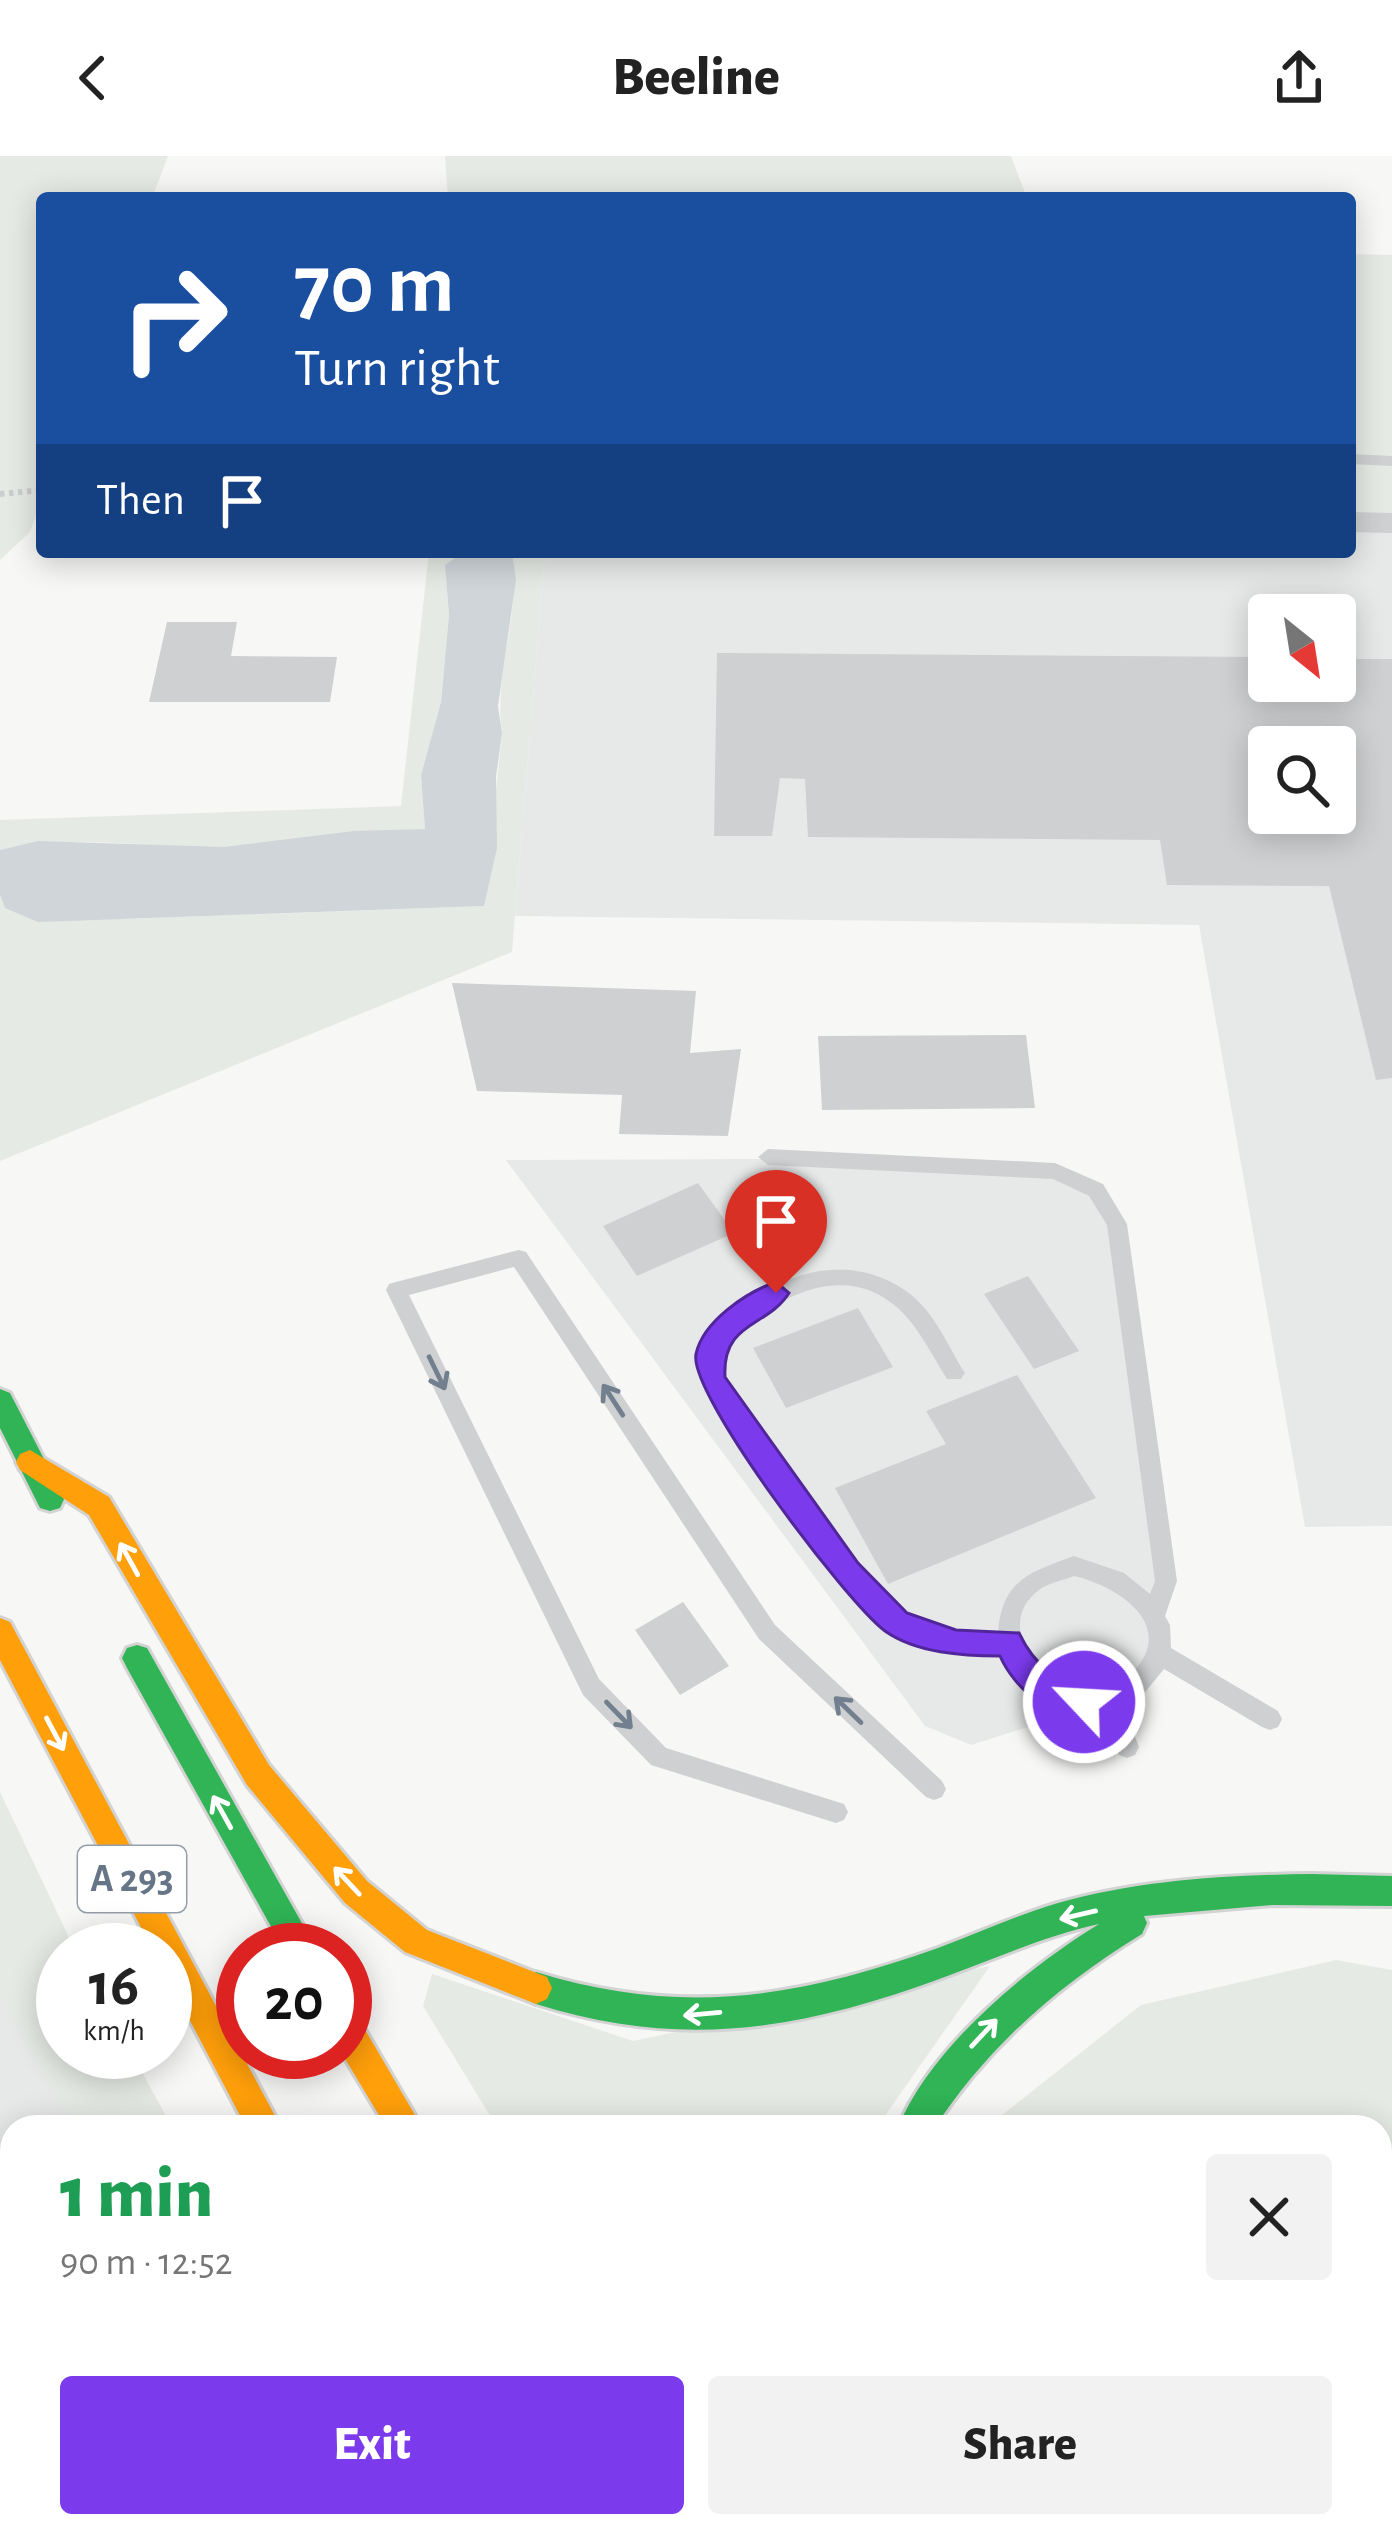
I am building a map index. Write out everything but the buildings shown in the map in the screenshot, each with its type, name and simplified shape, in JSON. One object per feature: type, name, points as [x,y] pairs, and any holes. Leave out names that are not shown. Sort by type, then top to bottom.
[{"type":"highway","points":[[0,1400],[63,1522]]},
{"type":"highway","points":[[30,1462],[99,1506],[258,1775],[328,1861],[356,1892],[416,1941],[493,1975],[575,2000],[677,2016],[750,2010],[821,1997],[932,1966],[1071,1915],[1193,1894],[1291,1886],[1392,1892]]},
{"type":"highway","name":"A 293","points":[[0,1630],[258,2115]]},
{"type":"highway","name":"A 293","points":[[128,1641],[286,1923]]},
{"type":"highway","points":[[922,2115],[939,2084],[991,2024],[1050,1974],[1127,1925],[1193,1894]]},
{"type":"highway","points":[[372,2073],[398,2115]]},
{"type":"street","points":[[1356,522],[1392,523]]},
{"type":"lane","points":[[1356,459],[1392,461]]},
{"type":"lane","points":[[768,1157],[1054,1171],[1096,1190],[1117,1224],[1166,1581],[1154,1616]]},
{"type":"lane","points":[[836,1812],[659,1757],[591,1687],[396,1290],[519,1258],[767,1633],[934,1789]]},
{"type":"lane","points":[[954,1373],[909,1305],[880,1285],[856,1277],[812,1280],[776,1293],[745,1311],[710,1353],[711,1378],[729,1410],[848,1573],[897,1623],[956,1643],[1008,1642]]},
{"type":"lane","points":[[1074,1566],[1123,1580],[1142,1596],[1154,1616],[1158,1653],[1149,1674],[1132,1690],[1110,1701],[1084,1702],[1036,1684],[1018,1664],[1008,1642],[1008,1620],[1030,1582],[1074,1566]]},
{"type":"lane","points":[[1158,1653],[1270,1719]]},
{"type":"lane","points":[[1110,1701],[1127,1747]]},
{"type":"path","points":[[0,494],[36,491]]},
{"type":"shaded area","points":[[0,156],[168,156],[154,192],[36,192],[36,516],[30,532],[0,560]]},
{"type":"shaded area","points":[[445,156],[1011,156],[1025,192],[448,192]]},
{"type":"shaded area","points":[[1356,254],[1392,255],[1392,523],[1356,523]]},
{"type":"shaded area","points":[[1356,523],[1392,523],[1392,1526],[1305,1527],[1199,925],[515,916],[545,558],[1356,558]]},
{"type":"shaded area","points":[[428,558],[455,558],[445,565],[449,615],[441,702],[421,775],[425,829],[222,847],[83,842],[0,850],[0,820],[401,806]]},
{"type":"shaded area","points":[[455,558],[513,558],[516,580],[498,706],[502,733],[496,777],[497,848],[484,906],[38,922],[5,908],[0,895],[0,850],[38,841],[224,847],[354,831],[425,829],[421,775],[441,702],[449,615],[445,565]]},
{"type":"shaded area","points":[[513,558],[545,558],[512,952],[0,1161],[0,895],[5,908],[129,919],[484,906]]},
{"type":"shaded area","points":[[770,1159],[1055,1171],[1096,1190],[1117,1224],[1166,1581],[1158,1653],[1110,1701],[971,1745],[925,1726],[506,1160]]},
{"type":"shaded area","points":[[0,1792],[62,1923],[36,1923],[36,2058],[0,1995]]},
{"type":"shaded area","points":[[0,1802],[60,1923],[36,1923],[36,2079],[98,2079],[145,2115],[0,2115]]},
{"type":"shaded area","points":[[1336,1960],[1392,1970],[1392,2115],[1002,2115],[1141,2005]]},
{"type":"shaded area","points":[[990,1966],[885,2115],[490,2115],[423,2006],[432,1974],[633,2041]]},
{"type":"shaded area","points":[[48,2079],[146,2079],[165,2115],[68,2115]]},
{"type":"traffic: fast","points":[[0,1401],[50,1499]]},
{"type":"traffic: fast","points":[[137,1658],[286,1923]]},
{"type":"traffic: fast","points":[[536,1988],[643,2013],[744,2012],[875,1984],[1040,1924],[1114,1906],[1233,1892],[1392,1891]]},
{"type":"traffic: fast","points":[[923,2115],[959,2065],[1010,2011],[1067,1964],[1131,1923]]},
{"type":"traffic: slow","points":[[30,1462],[99,1506],[258,1775],[356,1892],[416,1941],[536,1988]]},
{"type":"traffic: slow","points":[[0,1631],[258,2115]]},
{"type":"traffic: slow","points":[[372,2073],[398,2115]]},
{"type":"route","points":[[776,1293],[745,1311],[723,1333],[710,1353],[711,1378],[729,1410],[848,1573],[897,1623],[956,1643],[1008,1642],[1018,1664],[1036,1684],[1084,1702]]}]
